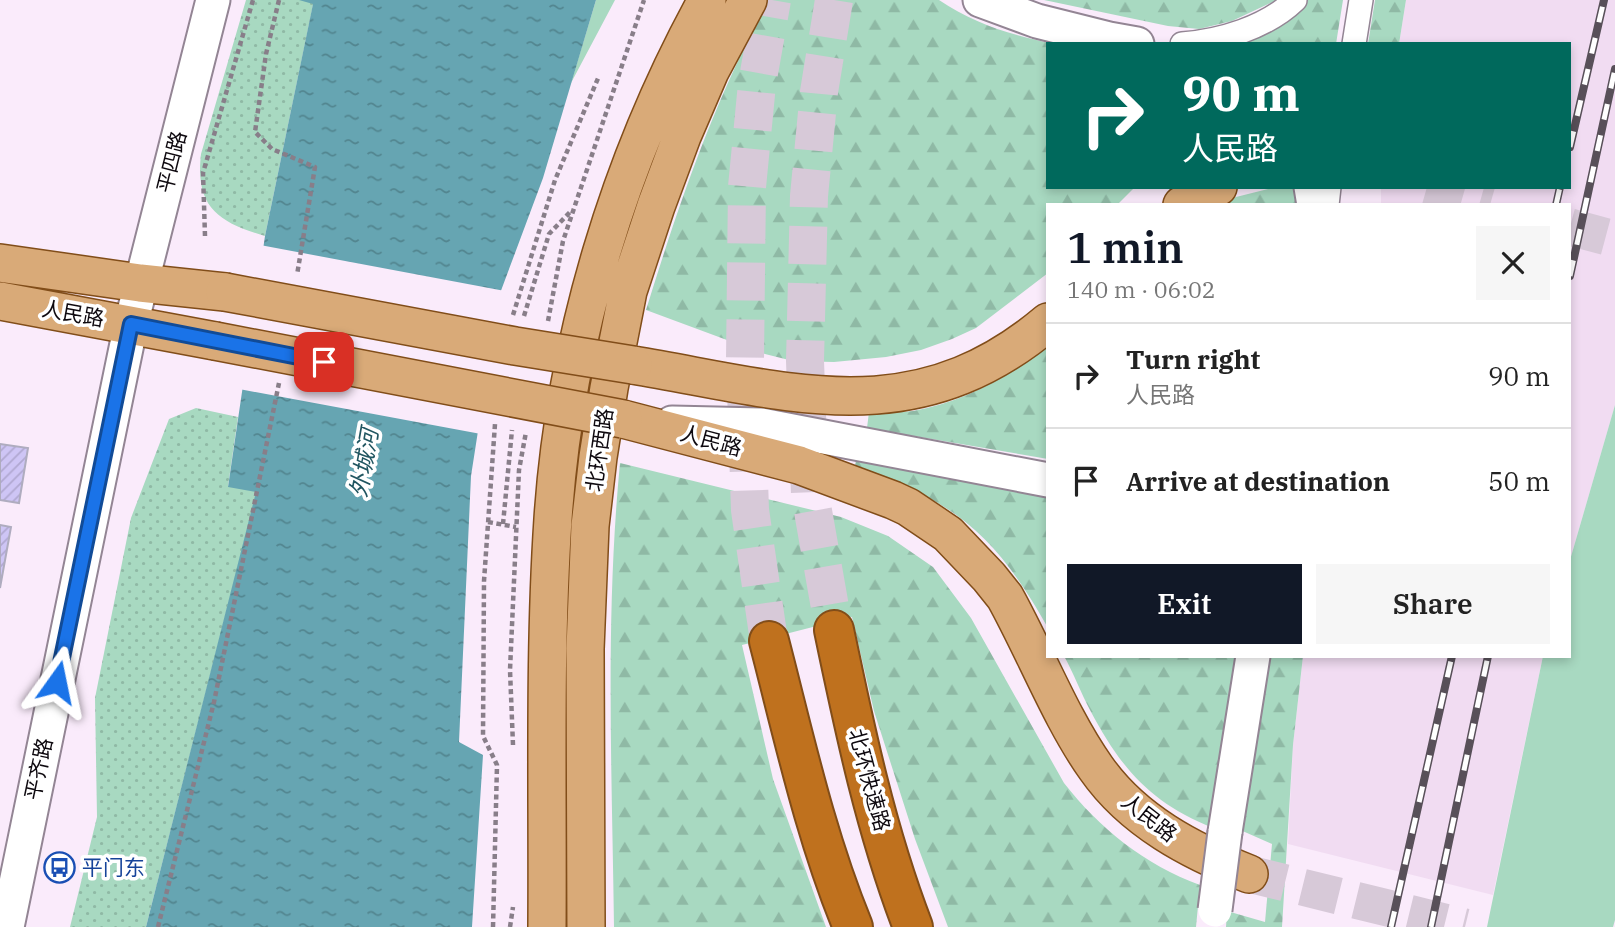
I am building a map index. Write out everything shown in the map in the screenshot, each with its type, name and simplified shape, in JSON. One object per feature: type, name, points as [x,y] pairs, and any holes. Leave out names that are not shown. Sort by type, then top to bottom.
[{"type":"highway","name":"北环快速路","points":[[834,630],[862,765],[898,886],[914,927]]},
{"type":"highway","points":[[769,641],[803,773],[840,896],[853,927]]},
{"type":"main road","name":"北环西路","points":[[547,927],[548,646],[553,518],[572,376],[592,286],[621,195],[676,57],[707,0]]},
{"type":"main road","name":"北环西路","points":[[586,927],[586,649],[590,526],[610,388],[628,291],[656,206],[710,71],[748,0]]},
{"type":"main road","points":[[981,0],[1037,21],[1123,42]]},
{"type":"main road","name":"平四路","points":[[131,324],[212,3]]},
{"type":"main road","points":[[1186,203],[1213,189]]},
{"type":"main road","name":"人民路","points":[[0,263],[225,292],[512,336],[633,365],[809,395],[847,398],[915,391],[972,372],[1027,340],[1046,324]]},
{"type":"main road","name":"人民路","points":[[0,301],[215,341],[505,409],[632,421],[826,473],[908,507],[947,534],[1005,597],[1086,752],[1108,783],[1161,831],[1193,850],[1249,874]]},
{"type":"main road","name":"平齐路","points":[[7,927],[131,324]]},
{"type":"main road","points":[[632,421],[761,425],[1046,480]]},
{"type":"main road","points":[[1214,918],[1224,832],[1253,658]]},
{"type":"street","points":[[1205,42],[1231,35],[1275,14],[1294,0]]},
{"type":"street","points":[[1354,42],[1361,0]]},
{"type":"path","points":[[205,236],[203,173],[253,0]]},
{"type":"path","points":[[279,0],[266,54],[255,132],[272,149],[315,167],[295,286]]},
{"type":"path","points":[[512,336],[555,180],[598,76]]},
{"type":"path","points":[[512,336],[549,234],[574,208]]},
{"type":"path","points":[[540,229],[549,234]]},
{"type":"path","points":[[158,927],[214,702],[280,378]]},
{"type":"path","points":[[493,927],[497,765],[483,736],[484,581],[488,522],[505,409]]},
{"type":"path","points":[[503,524],[505,409]]},
{"type":"path","points":[[488,522],[516,527]]},
{"type":"shaded area","points":[[1406,0],[1615,0],[1615,405],[1571,557],[1571,203],[1381,203],[1381,189],[1571,189],[1571,42],[1399,42]]},
{"type":"shaded area","points":[[1303,658],[1543,658],[1493,895],[1288,844],[1293,745]]},
{"type":"green space","points":[[246,0],[314,0],[265,236],[234,225],[213,210],[206,200],[200,172],[201,154]]},
{"type":"green space","points":[[596,0],[615,0],[571,83]]},
{"type":"green space","points":[[769,0],[939,0],[994,28],[1046,42],[1046,189],[1133,189],[1119,203],[1046,203],[1046,275],[976,328],[921,350],[886,357],[834,362],[793,361],[765,354],[646,310],[700,152]]},
{"type":"green space","points":[[1044,0],[1277,0],[1232,21],[1199,29],[1168,26]]},
{"type":"green space","points":[[1307,0],[1343,0],[1336,42],[1231,42]]},
{"type":"green space","points":[[1375,0],[1406,0],[1399,42],[1368,42]]},
{"type":"green space","points":[[1268,189],[1295,189],[1297,203],[1222,203]]},
{"type":"green space","points":[[1046,347],[1046,459],[867,428],[869,412],[913,411],[932,407],[968,395],[1017,368]]},
{"type":"green space","points":[[1615,405],[1615,920],[1613,927],[1487,927],[1543,658],[1571,658],[1571,557]]},
{"type":"green space","points":[[196,408],[238,417],[228,486],[257,491],[146,927],[70,927],[97,817],[95,698],[131,518],[169,419]]},
{"type":"green space","points":[[857,455],[1046,490],[1046,625],[1010,568],[970,525],[920,493],[855,466]]},
{"type":"green space","points":[[620,463],[841,517],[888,536],[933,567],[971,618],[1064,783],[1092,815],[1124,843],[1160,867],[1200,885],[1196,927],[948,927],[915,839],[874,711],[852,617],[742,645],[773,779],[826,927],[614,927],[611,637]]},
{"type":"green space","points":[[1065,658],[1241,658],[1213,828],[1172,807],[1140,782],[1114,750],[1087,704]]},
{"type":"green space","points":[[1267,658],[1303,658],[1293,745],[1282,927],[1226,927],[1227,911],[1265,922],[1272,844],[1238,829]]},
{"type":"water","name":"外城河","points":[[299,0],[596,0],[543,178],[499,296],[471,476],[459,742],[483,755],[472,927],[146,927],[256,492],[228,487],[265,236],[313,4]]},
{"type":"pier","points":[[260,245],[505,291],[481,434],[239,389]]},
{"type":"building","points":[[0,444],[28,448],[19,503],[0,500]]},
{"type":"building","points":[[0,525],[11,527],[0,588]]},
{"type":"tunnel","points":[[769,641],[750,510],[745,360],[747,187],[757,84],[772,0]]},
{"type":"tunnel","points":[[834,0],[819,92],[809,196],[805,361],[810,494],[834,630]]},
{"type":"tunnel","points":[[1434,189],[1483,203]]},
{"type":"tunnel","points":[[1571,227],[1615,239]]},
{"type":"tunnel","points":[[1249,874],[1465,927]]},
{"type":"railway","points":[[1571,143],[1604,0]]},
{"type":"railway","points":[[1571,271],[1615,69]]},
{"type":"railway","points":[[1556,203],[1560,189]]},
{"type":"railway","points":[[1391,927],[1452,658]]},
{"type":"railway","points":[[1431,927],[1488,658]]},
{"type":"place","name":"平门东","points":[[59,868]]},
{"type":"route","points":[[57,682],[131,324],[324,362]]}]
